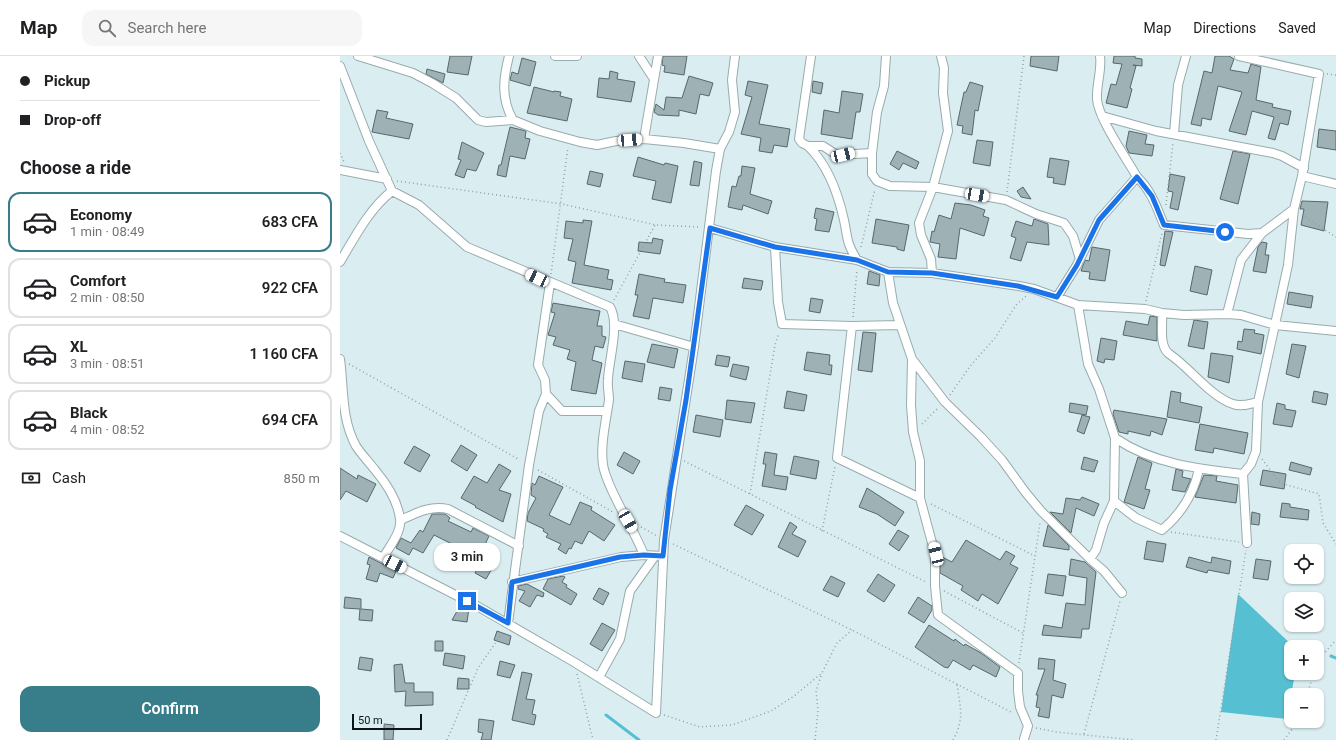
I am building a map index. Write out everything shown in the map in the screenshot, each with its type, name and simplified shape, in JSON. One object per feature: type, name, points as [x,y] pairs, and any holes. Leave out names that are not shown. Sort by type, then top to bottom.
[{"type":"street","points":[[358,56],[413,73],[446,91],[461,102],[478,120],[486,122],[513,120],[540,131],[597,145],[616,141],[644,139],[684,143],[720,149]]},
{"type":"street","points":[[381,62],[387,56]]},
{"type":"street","points":[[509,56],[504,103],[513,120]]},
{"type":"street","points":[[555,56],[577,56]]},
{"type":"street","points":[[639,56],[654,79]]},
{"type":"street","points":[[644,139],[658,56]]},
{"type":"street","points":[[656,712],[659,556],[664,540],[694,347],[716,171],[720,149],[729,132],[735,112],[732,80],[735,56]]},
{"type":"street","points":[[811,56],[798,134],[802,143],[808,146],[825,166],[839,200],[848,245],[857,260]]},
{"type":"street","points":[[886,56],[884,86],[877,112],[872,153],[872,174],[877,181],[890,186],[934,187],[1006,200],[1036,214],[1064,223],[1073,236],[1080,259]]},
{"type":"street","points":[[932,273],[930,259],[919,229],[919,223],[934,187],[948,131],[943,93],[944,68],[941,56]]},
{"type":"street","points":[[1100,56],[1101,64],[1097,101],[1102,116],[1137,177],[1152,196],[1164,225],[1248,234],[1262,234]]},
{"type":"street","points":[[1174,134],[1178,85],[1186,56]]},
{"type":"street","points":[[1239,56],[1319,74],[1304,168],[1294,209],[1288,265],[1280,295],[1276,326],[1258,402],[1256,451],[1251,464],[1242,474],[1247,543]]},
{"type":"street","points":[[340,66],[353,102],[392,191],[420,205],[467,247],[610,307],[613,314],[614,324],[608,381],[609,399],[606,411],[604,438],[604,471],[637,537],[644,555]]},
{"type":"street","points":[[1102,116],[1174,134],[1273,153],[1282,156],[1304,168]]},
{"type":"street","points":[[808,146],[822,146],[837,155],[872,153]]},
{"type":"street","points":[[340,170],[386,179]]},
{"type":"street","points":[[1302,176],[1336,184]]},
{"type":"street","points":[[1057,297],[1080,259],[1099,220],[1137,177]]},
{"type":"street","points":[[340,262],[370,214],[381,200],[392,191]]},
{"type":"street","points":[[1227,314],[1241,260],[1262,234],[1294,209]]},
{"type":"street","points":[[710,228],[775,247],[857,260],[888,272],[932,273],[1034,289],[1078,305],[1145,309],[1162,313],[1184,315],[1227,314],[1254,319],[1276,326],[1336,331]]},
{"type":"street","points":[[775,247],[778,302],[782,324],[852,326],[899,325]]},
{"type":"street","points":[[888,272],[893,303],[899,325],[912,359],[945,402],[1002,460],[1026,493],[1041,510],[1122,593]]},
{"type":"street","points":[[508,623],[512,582],[519,546],[530,465],[540,411],[546,394],[545,380],[538,365],[550,283]]},
{"type":"street","points":[[1078,305],[1088,364],[1099,389],[1115,438],[1114,501],[1104,523],[1096,550],[1090,559]]},
{"type":"street","points":[[1162,313],[1163,344],[1164,349],[1168,353],[1222,399],[1233,404],[1244,406],[1258,402]]},
{"type":"street","points":[[614,324],[694,347]]},
{"type":"street","points":[[852,326],[836,458],[920,498]]},
{"type":"street","points":[[340,359],[342,398],[346,420],[356,446],[378,473],[393,497],[400,520],[396,537],[383,558]]},
{"type":"street","points":[[912,359],[911,405],[913,432],[920,461],[920,498],[936,554],[935,586],[937,612],[941,618],[1018,673],[1020,707],[1028,726],[1024,739]]},
{"type":"street","points":[[546,394],[562,411],[606,411]]},
{"type":"street","points":[[1115,438],[1144,454],[1180,466],[1242,474]]},
{"type":"street","points":[[1114,501],[1136,518],[1162,530],[1182,509],[1191,492],[1199,469]]},
{"type":"street","points":[[400,520],[439,506],[448,509],[519,546]]},
{"type":"street","points":[[340,536],[508,623],[656,712]]},
{"type":"street","points":[[512,582],[620,557],[644,555],[659,556]]},
{"type":"street","points":[[598,677],[620,639],[630,591],[659,556]]},
{"type":"path","points":[[1006,200],[1024,56]]},
{"type":"path","points":[[550,283],[562,204],[569,138]]},
{"type":"path","points":[[386,179],[562,204],[656,225],[710,228]]},
{"type":"path","points":[[852,326],[857,260],[877,181]]},
{"type":"path","points":[[1294,209],[1336,237]]},
{"type":"path","points":[[610,307],[656,225]]},
{"type":"path","points":[[913,432],[945,402],[971,365],[995,338],[1016,305],[1034,289]]},
{"type":"path","points":[[750,494],[775,345],[782,324]]},
{"type":"path","points":[[340,359],[615,513]]},
{"type":"path","points":[[1256,451],[1280,484],[1319,494],[1323,523],[1336,544]]},
{"type":"path","points":[[676,457],[935,586],[1023,633]]},
{"type":"path","points":[[822,531],[836,458]]},
{"type":"path","points":[[920,498],[1035,556]]},
{"type":"path","points":[[1018,673],[1041,510]]},
{"type":"path","points":[[628,521],[664,540],[852,630],[1012,712],[1028,726],[1056,732],[1135,740]]},
{"type":"path","points":[[1162,530],[1180,535],[1247,543],[1216,740]]},
{"type":"path","points":[[1084,735],[1122,593]]},
{"type":"path","points":[[447,740],[478,668],[508,623]]},
{"type":"path","points":[[816,740],[818,711],[816,691],[822,673],[837,643],[852,630]]},
{"type":"path","points":[[1324,653],[1336,640]]},
{"type":"path","points":[[574,662],[593,740]]},
{"type":"path","points":[[656,712],[700,727],[732,726],[771,711],[794,696],[822,673]]},
{"type":"path","points":[[953,740],[959,729],[962,718],[956,684]]},
{"type":"path","points":[[1284,740],[1293,728]]},
{"type":"shaded area","points":[[1238,594],[1287,640],[1284,640],[1284,680],[1294,680],[1292,688],[1284,688],[1284,719],[1221,712]]},
{"type":"building","points":[[450,56],[472,56],[468,75],[447,72]]},
{"type":"building","points":[[663,56],[687,56],[684,75],[664,72],[665,66],[662,65]]},
{"type":"building","points":[[1031,56],[1059,56],[1057,71],[1030,66]]},
{"type":"building","points":[[1114,56],[1135,56],[1135,58],[1142,59],[1142,66],[1133,65],[1136,66],[1130,88],[1132,89],[1127,108],[1106,103],[1111,84],[1116,85],[1122,64],[1113,63]]},
{"type":"building","points":[[1215,56],[1229,56],[1234,59],[1230,70],[1248,73],[1251,64],[1261,67],[1256,100],[1273,104],[1272,107],[1291,111],[1288,125],[1280,123],[1275,140],[1268,138],[1274,117],[1252,111],[1246,135],[1229,131],[1242,92],[1218,86],[1211,120],[1202,118],[1201,126],[1191,124],[1204,71],[1212,73]]},
{"type":"building","points":[[522,58],[536,62],[530,86],[510,80],[512,72],[518,74]]},
{"type":"building","points":[[427,69],[445,74],[443,83],[426,74]]},
{"type":"building","points":[[610,71],[618,73],[617,79],[635,82],[631,102],[597,97],[599,78],[609,79]]},
{"type":"building","points":[[689,76],[713,83],[709,96],[700,94],[696,114],[679,110],[679,116],[658,115],[654,112],[656,104],[664,110],[666,97],[682,98]]},
{"type":"building","points":[[748,81],[768,85],[759,124],[790,129],[787,147],[774,145],[772,153],[759,151],[761,138],[741,134],[752,97],[745,95]]},
{"type":"building","points":[[813,81],[823,83],[821,94],[812,92]]},
{"type":"building","points":[[970,82],[983,86],[978,111],[975,110],[972,135],[962,133],[963,126],[957,125],[964,92],[966,92]]},
{"type":"building","points":[[534,87],[554,92],[561,92],[560,96],[572,99],[567,121],[527,113]]},
{"type":"building","points":[[842,91],[863,94],[860,112],[856,112],[852,139],[821,134],[824,110],[839,113]]},
{"type":"building","points":[[377,110],[388,112],[386,118],[413,124],[409,139],[372,132]]},
{"type":"building","points":[[510,127],[526,131],[525,138],[530,139],[525,159],[510,156],[506,177],[497,175],[499,165],[501,165]]},
{"type":"building","points":[[1319,129],[1336,131],[1336,150],[1317,147]]},
{"type":"building","points":[[1129,131],[1147,135],[1145,144],[1154,145],[1152,156],[1129,153],[1126,146]]},
{"type":"building","points":[[977,140],[993,142],[990,166],[973,163]]},
{"type":"building","points":[[462,142],[484,153],[476,171],[467,169],[464,178],[455,175],[461,160],[458,159]]},
{"type":"building","points":[[897,151],[919,162],[916,169],[903,163],[899,170],[890,164]]},
{"type":"building","points":[[1233,151],[1250,154],[1238,204],[1220,199]]},
{"type":"building","points":[[638,157],[664,165],[665,163],[678,166],[671,203],[652,199],[656,181],[633,176]]},
{"type":"building","points":[[1050,158],[1069,161],[1065,185],[1053,183],[1054,178],[1047,177]]},
{"type":"building","points":[[694,161],[702,163],[699,186],[690,185]]},
{"type":"building","points":[[742,166],[755,168],[750,194],[772,201],[768,214],[743,205],[742,210],[728,207],[732,186],[736,187],[739,176],[741,176]]},
{"type":"building","points":[[590,171],[603,174],[600,187],[587,184]]},
{"type":"building","points":[[1170,174],[1185,177],[1178,210],[1170,208],[1173,192],[1168,191]]},
{"type":"building","points":[[1023,187],[1031,199],[1021,197],[1017,191]]},
{"type":"building","points":[[1302,201],[1328,202],[1324,231],[1301,225],[1304,209],[1300,209]]},
{"type":"building","points":[[955,203],[971,205],[985,210],[983,216],[989,218],[984,236],[960,228],[956,259],[938,257],[940,244],[930,242],[932,231],[934,232],[939,215],[951,219]]},
{"type":"building","points":[[816,208],[834,212],[829,232],[815,230],[817,219],[814,218]]},
{"type":"building","points":[[876,219],[909,225],[904,251],[897,249],[897,247],[872,243]]},
{"type":"building","points":[[1034,219],[1048,224],[1049,245],[1027,242],[1021,261],[1010,258],[1016,238],[1011,236],[1016,221],[1032,226]]},
{"type":"building","points":[[583,220],[592,221],[584,265],[609,270],[607,279],[613,280],[611,290],[572,283],[576,262],[568,260],[573,239],[564,238],[566,221],[583,223]]},
{"type":"building","points":[[1165,231],[1173,232],[1165,266],[1160,265]]},
{"type":"building","points":[[653,238],[663,240],[660,254],[638,251],[639,242],[652,243]]},
{"type":"building","points":[[1262,242],[1267,243],[1265,255],[1269,255],[1266,273],[1253,271],[1258,247]]},
{"type":"building","points":[[1092,247],[1110,250],[1105,281],[1089,279],[1090,272],[1081,271],[1085,260],[1089,261]]},
{"type":"building","points":[[1195,266],[1212,270],[1207,295],[1190,291]]},
{"type":"building","points":[[869,271],[880,275],[879,286],[867,284]]},
{"type":"building","points":[[639,274],[665,279],[664,282],[686,285],[683,303],[653,298],[649,319],[633,316],[638,295],[635,295]]},
{"type":"building","points":[[744,278],[763,281],[761,290],[742,288]]},
{"type":"building","points":[[1289,292],[1313,296],[1311,308],[1287,304]]},
{"type":"building","points":[[811,298],[823,300],[820,313],[809,311]]},
{"type":"building","points":[[553,303],[600,311],[597,326],[602,326],[602,336],[606,337],[603,348],[595,346],[592,360],[602,363],[596,394],[571,390],[576,362],[567,359],[570,350],[553,345],[556,337],[548,335],[555,313],[551,312]]},
{"type":"building","points":[[1150,316],[1157,317],[1157,341],[1123,335],[1126,321],[1148,325]]},
{"type":"building","points":[[1194,320],[1208,322],[1204,349],[1188,346]]},
{"type":"building","points":[[1244,329],[1255,330],[1254,333],[1264,335],[1261,354],[1237,349],[1238,341],[1242,342]]},
{"type":"building","points":[[863,332],[876,333],[872,372],[858,370]]},
{"type":"building","points":[[1101,338],[1117,341],[1114,360],[1105,359],[1104,363],[1097,361]]},
{"type":"building","points":[[652,344],[678,349],[674,368],[647,362]]},
{"type":"building","points":[[1292,344],[1306,346],[1299,378],[1286,374]]},
{"type":"building","points":[[807,352],[830,355],[829,365],[832,365],[831,375],[804,370]]},
{"type":"building","points":[[1211,353],[1233,356],[1229,383],[1208,377]]},
{"type":"building","points":[[717,355],[730,357],[728,367],[715,365]]},
{"type":"building","points":[[625,361],[645,364],[642,382],[622,378]]},
{"type":"building","points":[[733,364],[749,367],[746,380],[730,376]]},
{"type":"building","points":[[660,387],[672,389],[670,401],[658,399]]},
{"type":"building","points":[[787,391],[807,395],[804,411],[784,408]]},
{"type":"building","points":[[1171,391],[1181,393],[1180,402],[1202,407],[1199,423],[1167,417]]},
{"type":"building","points":[[1314,391],[1328,394],[1326,405],[1312,402]]},
{"type":"building","points":[[727,400],[755,403],[751,423],[725,419]]},
{"type":"building","points":[[1070,403],[1088,406],[1086,415],[1069,412]]},
{"type":"building","points":[[1277,403],[1285,405],[1285,409],[1296,411],[1292,427],[1273,424]]},
{"type":"building","points":[[1114,410],[1167,419],[1162,435],[1151,431],[1150,436],[1128,431],[1128,434],[1119,432],[1113,414]]},
{"type":"building","points":[[696,415],[723,420],[720,437],[693,432]]},
{"type":"building","points":[[1082,415],[1090,417],[1084,434],[1077,431]]},
{"type":"building","points":[[1200,424],[1248,433],[1244,454],[1214,448],[1213,453],[1195,450]]},
{"type":"building","points":[[461,445],[477,455],[467,471],[451,461]]},
{"type":"building","points":[[414,446],[430,455],[420,472],[404,463]]},
{"type":"building","points":[[624,452],[640,461],[633,474],[617,465]]},
{"type":"building","points":[[765,452],[777,454],[774,475],[788,477],[786,490],[762,486],[766,464],[763,464]]},
{"type":"building","points":[[794,456],[819,461],[816,479],[790,474]]},
{"type":"building","points":[[1084,457],[1098,461],[1094,472],[1081,469]]},
{"type":"building","points":[[1138,457],[1152,463],[1145,489],[1150,490],[1144,509],[1124,502]]},
{"type":"building","points":[[1291,462],[1312,468],[1310,475],[1289,470]]},
{"type":"building","points":[[499,464],[511,471],[499,490],[511,494],[503,522],[461,498],[474,476],[487,483]]},
{"type":"building","points":[[340,468],[357,479],[358,475],[376,484],[367,502],[346,491],[340,500]]},
{"type":"building","points":[[1176,469],[1183,471],[1182,477],[1191,479],[1185,492],[1172,490]]},
{"type":"building","points":[[1263,470],[1286,474],[1284,489],[1260,485]]},
{"type":"building","points":[[1204,475],[1217,476],[1216,481],[1238,485],[1236,503],[1195,497]]},
{"type":"building","points":[[539,476],[563,487],[549,515],[570,525],[580,502],[592,507],[591,510],[615,525],[604,541],[589,531],[582,544],[575,541],[571,549],[569,548],[566,554],[558,549],[561,544],[546,537],[548,534],[543,531],[544,529],[527,521],[528,513],[536,498],[531,495],[532,483],[535,485]]},
{"type":"building","points":[[867,488],[904,512],[895,526],[877,514],[859,507]]},
{"type":"building","points":[[1082,497],[1099,504],[1094,516],[1076,508],[1071,533],[1050,512],[1063,514],[1066,498],[1080,500]]},
{"type":"building","points":[[1282,503],[1290,504],[1290,507],[1309,510],[1308,520],[1280,517]]},
{"type":"building","points":[[746,505],[764,515],[752,535],[734,525]]},
{"type":"building","points":[[1252,512],[1260,514],[1259,525],[1251,524]]},
{"type":"building","points":[[432,514],[445,514],[450,518],[448,521],[471,532],[473,528],[489,536],[483,549],[498,558],[486,579],[475,573],[482,559],[434,535],[423,553],[413,548],[409,555],[396,548],[401,538],[411,543],[420,530],[423,532]]},
{"type":"building","points":[[790,522],[797,527],[792,534],[806,541],[798,557],[778,547]]},
{"type":"building","points":[[1048,525],[1069,546],[1069,550],[1043,546]]},
{"type":"building","points":[[898,530],[909,536],[899,551],[889,544]]},
{"type":"building","points":[[966,540],[1000,560],[1006,551],[1015,556],[1010,564],[1018,568],[998,604],[982,594],[978,601],[961,590],[963,586],[940,573],[940,556],[952,562]]},
{"type":"building","points":[[1147,541],[1166,544],[1163,562],[1144,559]]},
{"type":"building","points":[[369,557],[396,571],[393,578],[380,573],[377,582],[366,579],[370,565],[367,564]]},
{"type":"building","points":[[1189,557],[1211,563],[1212,557],[1231,561],[1229,574],[1208,570],[1207,573],[1186,567]]},
{"type":"building","points":[[1071,559],[1085,562],[1096,572],[1089,629],[1082,629],[1081,638],[1042,635],[1044,625],[1062,628],[1066,603],[1085,605],[1087,578],[1069,575]]},
{"type":"building","points":[[1256,559],[1271,561],[1268,580],[1253,578]]},
{"type":"building","points":[[878,574],[895,585],[884,602],[867,591]]},
{"type":"building","points":[[1048,574],[1066,576],[1063,596],[1045,593]]},
{"type":"building","points":[[563,576],[565,577],[562,582],[567,585],[566,587],[577,594],[571,605],[543,589],[548,579]]},
{"type":"building","points":[[831,576],[845,583],[838,597],[823,590]]},
{"type":"building","points":[[527,584],[544,593],[543,597],[537,595],[530,607],[519,601],[525,591],[518,589],[518,586]]},
{"type":"building","points":[[599,588],[609,593],[603,605],[593,599]]},
{"type":"building","points":[[345,597],[361,599],[361,609],[373,610],[372,621],[359,620],[360,609],[344,608]]},
{"type":"building","points":[[918,597],[932,606],[932,610],[924,623],[908,613]]},
{"type":"building","points":[[461,604],[469,608],[467,622],[452,620]]},
{"type":"building","points":[[602,623],[615,630],[602,651],[590,644]]},
{"type":"building","points":[[929,625],[954,641],[955,639],[964,646],[965,644],[981,653],[1000,667],[996,677],[973,665],[970,670],[953,660],[948,668],[944,667],[915,647]]},
{"type":"building","points":[[497,631],[511,636],[509,645],[494,640]]},
{"type":"building","points":[[435,641],[443,641],[443,651],[435,651]]},
{"type":"building","points":[[445,653],[465,656],[463,669],[443,665]]},
{"type":"building","points":[[360,657],[373,659],[371,671],[358,669]]},
{"type":"building","points":[[1039,658],[1055,660],[1053,680],[1066,684],[1063,698],[1052,695],[1049,718],[1038,716],[1040,708],[1036,707],[1038,695],[1036,695],[1045,669],[1038,669]]},
{"type":"building","points":[[500,661],[515,665],[510,678],[497,675]]},
{"type":"building","points":[[402,664],[405,683],[414,683],[414,692],[433,692],[433,705],[405,706],[406,691],[395,692],[394,665]]},
{"type":"building","points":[[522,672],[532,674],[526,699],[535,700],[532,714],[536,715],[534,725],[512,720]]},
{"type":"building","points":[[458,678],[469,679],[469,689],[457,689]]},
{"type":"building","points":[[479,719],[494,721],[491,740],[481,740],[483,733],[478,732]]},
{"type":"building","points":[[384,724],[394,725],[393,740],[384,740]]},
{"type":"waterway","points":[[1331,656],[1336,658]]},
{"type":"waterway","points":[[606,715],[639,740]]},
{"type":"route","points":[[467,601],[508,623],[512,582],[554,571],[620,557],[644,555],[663,556],[670,490],[686,400],[710,228],[775,247],[857,260],[888,272],[932,273],[1034,289],[1057,297],[1077,265],[1099,220],[1137,177],[1144,183],[1152,196],[1164,225],[1225,232]]}]
